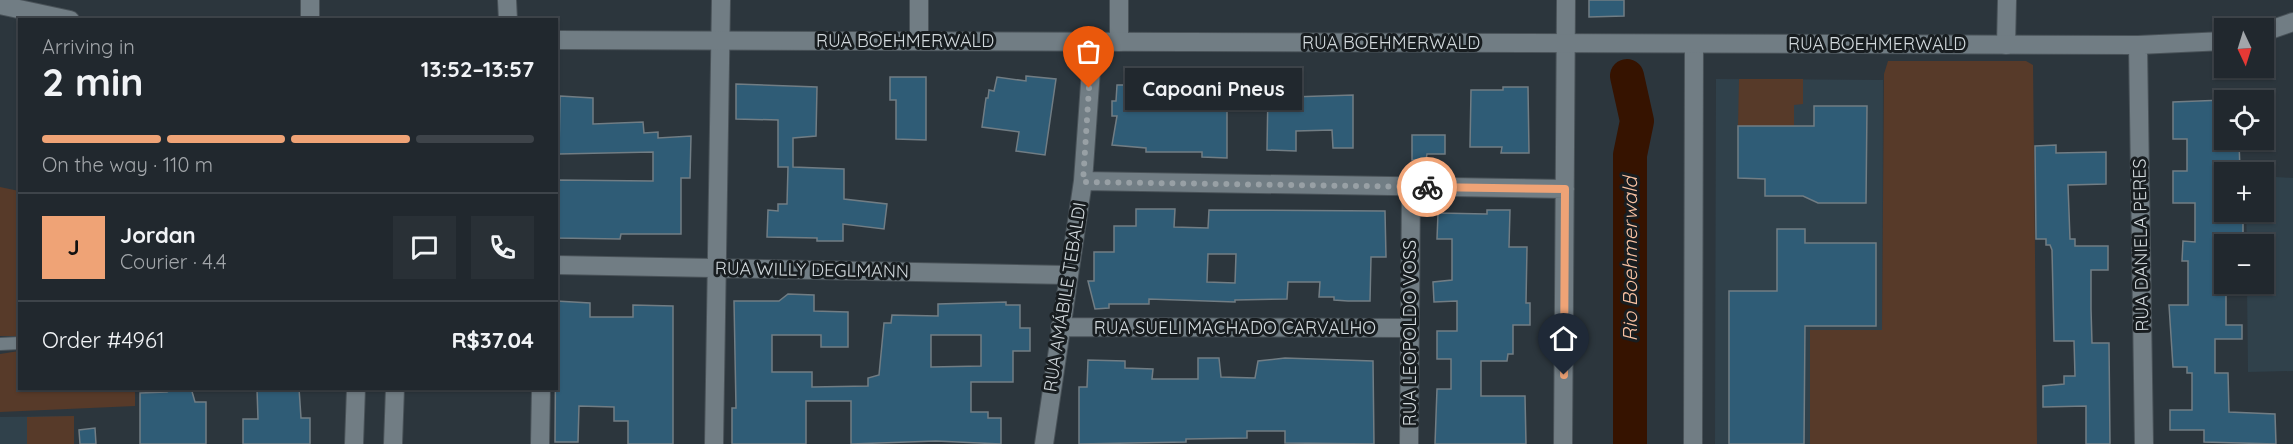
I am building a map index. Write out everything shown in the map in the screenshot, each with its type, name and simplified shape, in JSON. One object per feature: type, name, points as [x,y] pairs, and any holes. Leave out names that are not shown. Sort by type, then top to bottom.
[{"type":"street","points":[[310,0],[310,18]]},
{"type":"street","points":[[507,0],[507,18]]},
{"type":"street","points":[[714,444],[721,0]]},
{"type":"street","points":[[919,0],[920,41]]},
{"type":"street","points":[[1119,0],[1119,42]]},
{"type":"street","points":[[1563,444],[1566,0]]},
{"type":"street","points":[[2006,45],[2007,0]]},
{"type":"street","points":[[0,5],[61,18]]},
{"type":"street","points":[[2274,29],[2293,22]]},
{"type":"street","name":"RUA BOEHMERWALD","points":[[558,40],[2006,45],[2138,45],[2214,41]]},
{"type":"street","name":"RUA AMÁBILE TEBALDI","points":[[1044,444],[1067,274],[1083,182],[1092,42]]},
{"type":"street","points":[[1693,444],[1694,44]]},
{"type":"street","name":"RUA DANIELA PERES","points":[[2138,45],[2144,444]]},
{"type":"street","points":[[1083,182],[1565,189]]},
{"type":"street","name":"RUA LEOPOLDO VOSS","points":[[1409,444],[1411,187]]},
{"type":"street","name":"RUA WILLY DEGLMANN","points":[[558,266],[1067,274]]},
{"type":"street","name":"RUA SUELI MACHADO CARVALHO","points":[[1060,327],[1410,328]]},
{"type":"street","points":[[354,444],[356,390]]},
{"type":"street","points":[[393,444],[395,390]]},
{"type":"street","points":[[540,444],[541,390]]},
{"type":"lane","points":[[0,344],[18,343]]},
{"type":"shaded area","points":[[1888,61],[2026,61],[2033,65],[2037,444],[1810,444],[1810,330],[1882,330],[1884,74]]},
{"type":"shaded area","points":[[1716,79],[1883,80],[1882,444],[1715,444]]},
{"type":"shaded area","points":[[1739,79],[1803,79],[1803,104],[1794,105],[1794,126],[1738,126]]},
{"type":"shaded area","points":[[2274,168],[2276,168],[2276,177],[2293,178],[2293,371],[2248,372],[2247,294],[2274,294],[2274,234],[2247,234],[2246,222],[2274,222]]},
{"type":"shaded area","points":[[0,187],[18,191],[18,336],[0,336]]},
{"type":"shaded area","points":[[18,351],[18,390],[135,390],[135,406],[0,412],[0,354]]},
{"type":"shaded area","points":[[74,416],[74,444],[0,444],[0,417]]},
{"type":"shaded area","points":[[74,416],[74,444],[27,444],[27,417]]},
{"type":"building","points":[[1589,0],[1624,0],[1624,16],[1589,17]]},
{"type":"building","points":[[1026,76],[1056,79],[1045,155],[1016,151],[1019,132],[982,127],[986,98],[988,98],[989,90],[994,91],[997,77],[1026,81]]},
{"type":"building","points":[[890,77],[926,77],[926,140],[896,139],[896,100],[890,100]]},
{"type":"building","points":[[736,84],[817,87],[816,136],[793,138],[793,167],[844,169],[844,199],[887,204],[884,229],[843,224],[843,241],[767,237],[768,210],[778,211],[778,204],[787,204],[788,167],[778,167],[778,120],[736,119]]},
{"type":"building","points":[[1117,85],[1148,85],[1148,97],[1178,96],[1178,102],[1227,102],[1227,158],[1202,157],[1202,152],[1146,152],[1146,148],[1112,145],[1117,116],[1112,116],[1112,101],[1116,101]]},
{"type":"building","points":[[1503,87],[1528,87],[1529,153],[1501,153],[1502,147],[1470,147],[1471,90],[1503,90]]},
{"type":"building","points":[[1268,89],[1291,89],[1291,97],[1353,95],[1353,148],[1333,148],[1332,130],[1296,131],[1296,151],[1267,150]]},
{"type":"building","points":[[560,96],[593,98],[593,124],[643,122],[644,133],[658,132],[658,138],[691,136],[690,178],[681,178],[681,234],[621,234],[620,239],[558,238],[558,180],[653,181],[653,152],[559,154]]},
{"type":"building","points":[[2214,100],[2214,150],[2239,150],[2240,162],[2214,162],[2214,222],[2243,222],[2243,234],[2214,234],[2214,294],[2226,294],[2226,325],[2242,325],[2242,339],[2215,339],[2215,373],[2228,373],[2229,412],[2275,414],[2276,444],[2204,442],[2204,430],[2170,430],[2170,410],[2192,410],[2192,373],[2187,373],[2187,367],[2173,367],[2169,305],[2188,305],[2188,261],[2182,261],[2183,241],[2195,242],[2195,203],[2173,203],[2173,171],[2187,171],[2187,139],[2173,139],[2173,102]]},
{"type":"building","points":[[1814,106],[1867,106],[1866,203],[1818,203],[1803,196],[1765,196],[1765,179],[1738,178],[1738,126],[1814,126]]},
{"type":"building","points":[[1412,135],[1445,135],[1445,154],[1427,154],[1426,160],[1412,160]]},
{"type":"building","points":[[2056,145],[2056,153],[2106,152],[2106,184],[2068,185],[2070,239],[2075,239],[2075,246],[2108,246],[2108,270],[2091,270],[2091,309],[2092,343],[2109,343],[2110,444],[2086,444],[2086,406],[2043,407],[2043,386],[2064,384],[2064,376],[2075,376],[2074,341],[2054,341],[2052,250],[2050,245],[2046,245],[2046,239],[2036,239],[2035,146]]},
{"type":"building","points":[[1136,209],[1175,209],[1174,227],[1208,228],[1209,210],[1385,211],[1386,257],[1371,257],[1370,301],[1334,300],[1334,297],[1319,297],[1320,282],[1288,282],[1287,299],[1235,300],[1235,302],[1149,299],[1149,304],[1109,304],[1109,308],[1095,309],[1088,281],[1094,281],[1094,252],[1114,252],[1114,226],[1136,226]],"holes":[[[1208,254],[1236,254],[1235,283],[1207,282]]]},
{"type":"building","points":[[1487,210],[1510,210],[1509,247],[1527,247],[1526,303],[1530,303],[1530,325],[1513,325],[1513,354],[1508,354],[1507,361],[1481,361],[1481,396],[1525,396],[1526,444],[1435,444],[1437,389],[1451,389],[1451,359],[1437,359],[1437,331],[1457,331],[1457,301],[1434,302],[1433,282],[1452,280],[1452,239],[1437,239],[1438,213],[1487,214]]},
{"type":"building","points":[[1777,229],[1805,229],[1805,243],[1876,243],[1876,326],[1805,326],[1804,444],[1729,444],[1729,291],[1777,291]]},
{"type":"building","points":[[788,294],[814,295],[814,311],[848,312],[848,347],[821,347],[821,335],[772,335],[772,372],[812,372],[812,387],[868,386],[868,378],[879,375],[884,323],[891,323],[892,315],[938,316],[938,304],[1006,302],[1006,305],[1020,305],[1020,328],[1030,328],[1030,351],[1013,351],[1013,382],[971,382],[971,412],[988,412],[988,418],[1001,418],[1001,444],[936,441],[851,444],[851,401],[806,401],[806,444],[732,444],[732,408],[736,408],[734,301],[779,301]],"holes":[[[931,335],[981,335],[981,366],[931,367]]]},
{"type":"building","points":[[558,301],[590,303],[590,317],[633,317],[633,305],[673,306],[673,444],[628,444],[628,421],[614,421],[614,407],[579,406],[578,442],[555,442],[555,390],[558,390]]},
{"type":"building","points":[[1198,358],[1219,358],[1221,377],[1255,378],[1258,361],[1285,358],[1373,361],[1374,444],[1285,443],[1285,431],[1247,431],[1247,438],[1186,439],[1186,442],[1079,444],[1079,387],[1087,387],[1088,360],[1125,361],[1125,368],[1153,369],[1152,379],[1198,379]]},
{"type":"building","points":[[192,390],[195,402],[206,402],[206,444],[140,444],[140,393]]},
{"type":"building","points":[[257,390],[299,390],[301,418],[310,418],[310,444],[243,444],[243,419],[258,419]]},
{"type":"building","points":[[95,428],[96,444],[80,444],[79,430]]},
{"type":"waterway","name":"Rio Boehmerwald","points":[[1627,76],[1637,121],[1630,155],[1630,444]]},
{"type":"way so far","points":[[1089,88],[1083,182],[1427,187]]},
{"type":"place","name":"Capoani Pneus","points":[[1089,88]]},
{"type":"route","points":[[1427,187],[1565,189],[1564,375]]}]
